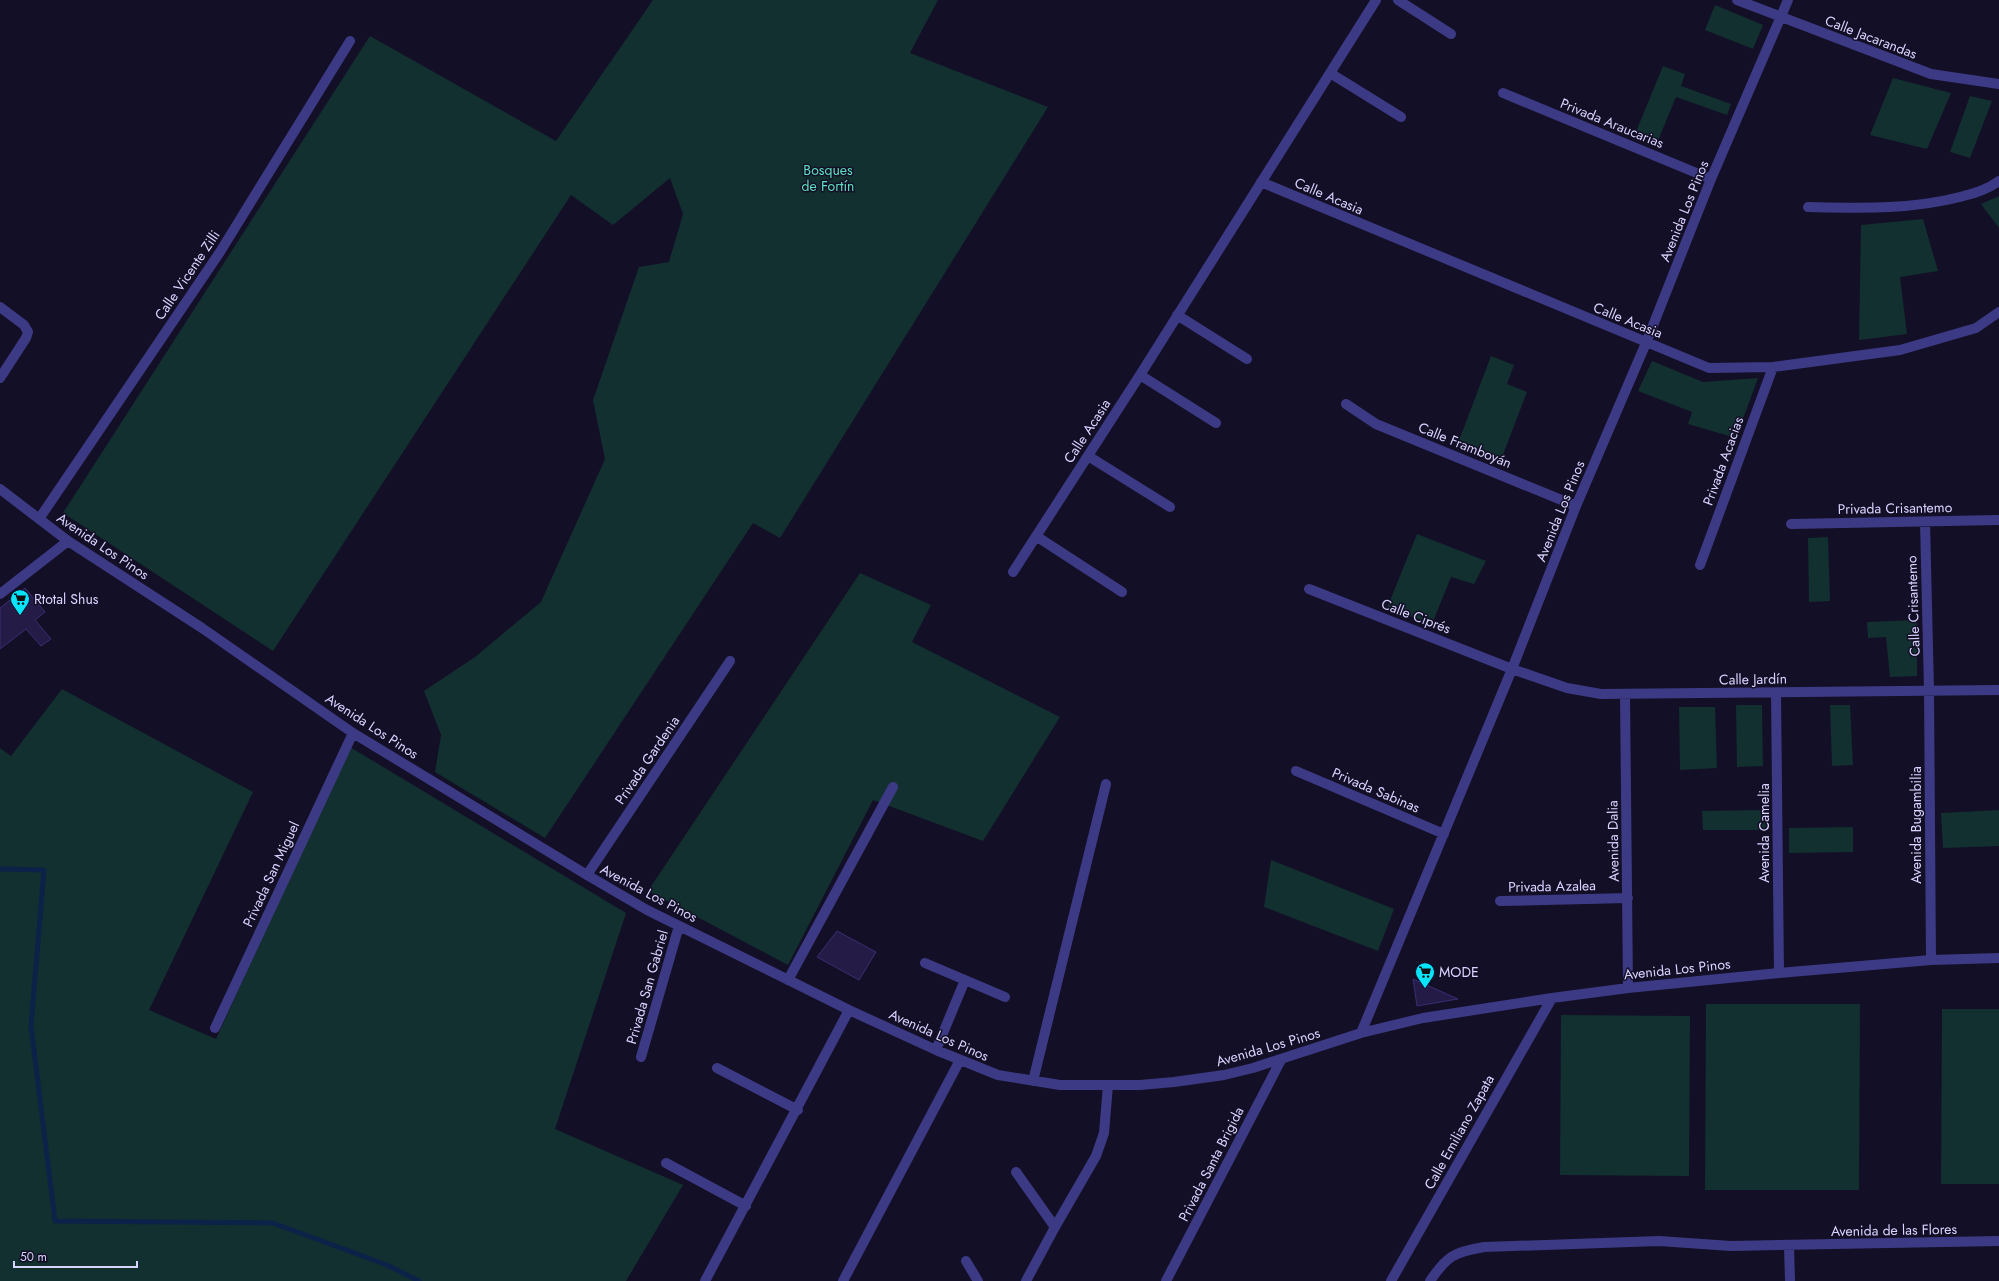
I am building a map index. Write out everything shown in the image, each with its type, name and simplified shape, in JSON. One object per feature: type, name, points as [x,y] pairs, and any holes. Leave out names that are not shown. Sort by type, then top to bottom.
[{"type":"street","name":"Calle Acasia","points":[[1013,572],[1140,375],[1376,0]]},
{"type":"street","points":[[1398,0],[1451,34]]},
{"type":"street","name":"Calle Jacarandas","points":[[1737,0],[1780,18],[1931,74],[1999,84]]},
{"type":"street","name":"Avenida Los Pinos","points":[[1361,1033],[1512,669],[1576,506],[1646,343],[1711,179],[1788,0]]},
{"type":"street","name":"Calle Vicente Zilli","points":[[39,520],[220,252],[350,41]]},
{"type":"street","points":[[1330,73],[1401,117]]},
{"type":"street","name":"Privada Araucarias","points":[[1503,93],[1711,179]]},
{"type":"street","name":"Calle Acasia","points":[[1261,182],[1709,368],[1772,367],[1900,350],[1976,328],[1999,312]]},
{"type":"street","points":[[1808,207],[1888,208],[1934,204],[1989,189],[1999,182]]},
{"type":"street","points":[[0,307],[24,325],[28,332],[26,338],[0,378]]},
{"type":"street","points":[[1177,315],[1247,359]]},
{"type":"street","name":"Privada Acacias","points":[[1700,565],[1772,367]]},
{"type":"street","points":[[1140,375],[1216,423]]},
{"type":"street","name":"Calle Framboyán","points":[[1346,404],[1376,424],[1576,506]]},
{"type":"street","points":[[1088,456],[1170,507]]},
{"type":"street","name":"Avenida Los Pinos","points":[[0,490],[68,540],[202,628],[353,733],[587,875],[647,910],[849,1010],[936,1050],[998,1076],[1060,1085],[1108,1086],[1160,1084],[1201,1079],[1239,1072],[1281,1060],[1361,1033],[1430,1016],[1628,988],[1932,960],[1999,958]]},
{"type":"street","name":"Privada Crisantemo","points":[[1791,524],[1999,520]]},
{"type":"street","name":"Calle Crisantemo","points":[[1925,522],[1929,690]]},
{"type":"street","points":[[1036,536],[1122,592]]},
{"type":"street","points":[[0,594],[68,540]]},
{"type":"street","name":"Calle Ciprés","points":[[1309,589],[1512,669]]},
{"type":"street","name":"Privada Gardenia","points":[[587,875],[730,661]]},
{"type":"street","name":"Calle Jardín","points":[[1512,669],[1581,691],[1601,694],[1999,690]]},
{"type":"street","name":"Avenida Bugambilia","points":[[1929,690],[1932,960]]},
{"type":"street","name":"Avenida Camelia","points":[[1776,693],[1779,973]]},
{"type":"street","name":"Avenida Dalia","points":[[1625,694],[1628,988]]},
{"type":"street","name":"Privada San Miguel","points":[[215,1028],[353,733]]},
{"type":"street","name":"Privada Sabinas","points":[[1296,771],[1444,834]]},
{"type":"street","points":[[1033,1082],[1106,784]]},
{"type":"street","points":[[788,980],[893,786]]},
{"type":"street","name":"Privada Azalea","points":[[1500,901],[1628,898]]},
{"type":"street","name":"Privada San Gabriel","points":[[641,1057],[680,926]]},
{"type":"street","points":[[925,963],[1005,997]]},
{"type":"street","points":[[936,1050],[964,980]]},
{"type":"street","name":"Calle Emiliano Zapata","points":[[1391,1281],[1552,998]]},
{"type":"street","points":[[706,1281],[798,1110],[849,1010]]},
{"type":"street","points":[[842,1281],[960,1060]]},
{"type":"street","name":"Privada Santa Brigida","points":[[1166,1281],[1281,1060]]},
{"type":"street","points":[[717,1068],[798,1110]]},
{"type":"street","points":[[1026,1281],[1096,1156],[1104,1133],[1108,1086]]},
{"type":"street","points":[[666,1163],[746,1206]]},
{"type":"street","points":[[1016,1172],[1055,1227]]},
{"type":"street","name":"Avenida de las Flores","points":[[1430,1281],[1441,1265],[1461,1251],[1484,1247],[1660,1240],[1731,1246],[1999,1241]]},
{"type":"street","points":[[1790,1246],[1790,1281]]},
{"type":"street","points":[[966,1261],[978,1281]]},
{"type":"green space","name":"Bosques de Fortín","points":[[653,0],[938,0],[910,53],[1048,107],[780,538],[753,523],[545,838],[435,772],[441,735],[424,691],[475,657],[541,602],[605,459],[593,400],[639,267],[669,262],[683,214],[670,178],[613,225],[571,195],[273,651],[63,513],[370,36],[556,141]]},
{"type":"green space","points":[[1715,5],[1763,25],[1753,49],[1705,30]]},
{"type":"green space","points":[[1663,66],[1685,74],[1681,86],[1731,104],[1727,115],[1676,97],[1657,143],[1635,134]]},
{"type":"green space","points":[[1893,78],[1951,93],[1927,149],[1870,135]]},
{"type":"green space","points":[[1970,96],[1992,101],[1970,158],[1950,152]]},
{"type":"green space","points":[[1999,196],[1999,228],[1981,204]]},
{"type":"green space","points":[[1923,219],[1938,271],[1900,277],[1907,334],[1859,340],[1861,225]]},
{"type":"green space","points":[[1491,356],[1514,365],[1507,384],[1527,392],[1501,460],[1458,443]]},
{"type":"green space","points":[[1652,361],[1703,382],[1758,378],[1736,438],[1688,424],[1692,412],[1638,391]]},
{"type":"green space","points":[[1417,534],[1486,561],[1474,584],[1451,577],[1432,624],[1387,608]]},
{"type":"green space","points":[[1828,537],[1830,601],[1809,602],[1808,538]]},
{"type":"green space","points":[[860,573],[931,605],[912,642],[1060,717],[983,841],[873,800],[788,965],[648,891]]},
{"type":"green space","points":[[1917,620],[1917,676],[1890,677],[1886,637],[1868,638],[1867,622]]},
{"type":"green space","points":[[62,689],[253,792],[149,1010],[216,1039],[350,747],[626,913],[555,1129],[683,1185],[626,1281],[0,1281],[0,748],[11,756]]},
{"type":"green space","points":[[1736,705],[1762,705],[1763,766],[1737,767]]},
{"type":"green space","points":[[1830,705],[1850,705],[1853,765],[1832,766]]},
{"type":"green space","points":[[1679,707],[1715,707],[1717,768],[1680,770]]},
{"type":"green space","points":[[1765,810],[1766,830],[1703,830],[1702,811]]},
{"type":"green space","points":[[1999,810],[1999,846],[1943,848],[1941,813]]},
{"type":"green space","points":[[1853,827],[1853,852],[1789,853],[1789,828]]},
{"type":"green space","points":[[1271,860],[1394,909],[1378,951],[1264,907]]},
{"type":"green space","points":[[1706,1004],[1860,1004],[1859,1190],[1705,1190]]},
{"type":"green space","points":[[1942,1009],[1999,1009],[1999,1184],[1941,1184]]},
{"type":"green space","points":[[1561,1015],[1690,1016],[1689,1176],[1560,1175]]},
{"type":"building","name":"Rtotal Shus","points":[[25,588],[45,612],[35,620],[51,639],[41,646],[26,629],[0,649],[0,608]]},
{"type":"building","points":[[837,931],[876,952],[859,980],[817,957]]},
{"type":"building","name":"MODE","points":[[1413,979],[1458,999],[1417,1006]]},
{"type":"waterway","points":[[0,869],[44,870],[31,1026],[55,1221],[273,1223],[387,1265],[419,1281]]},
{"type":"place","name":"Rtotal Shus","points":[[20,616]]},
{"type":"place","name":"MODE","points":[[1425,989]]}]
